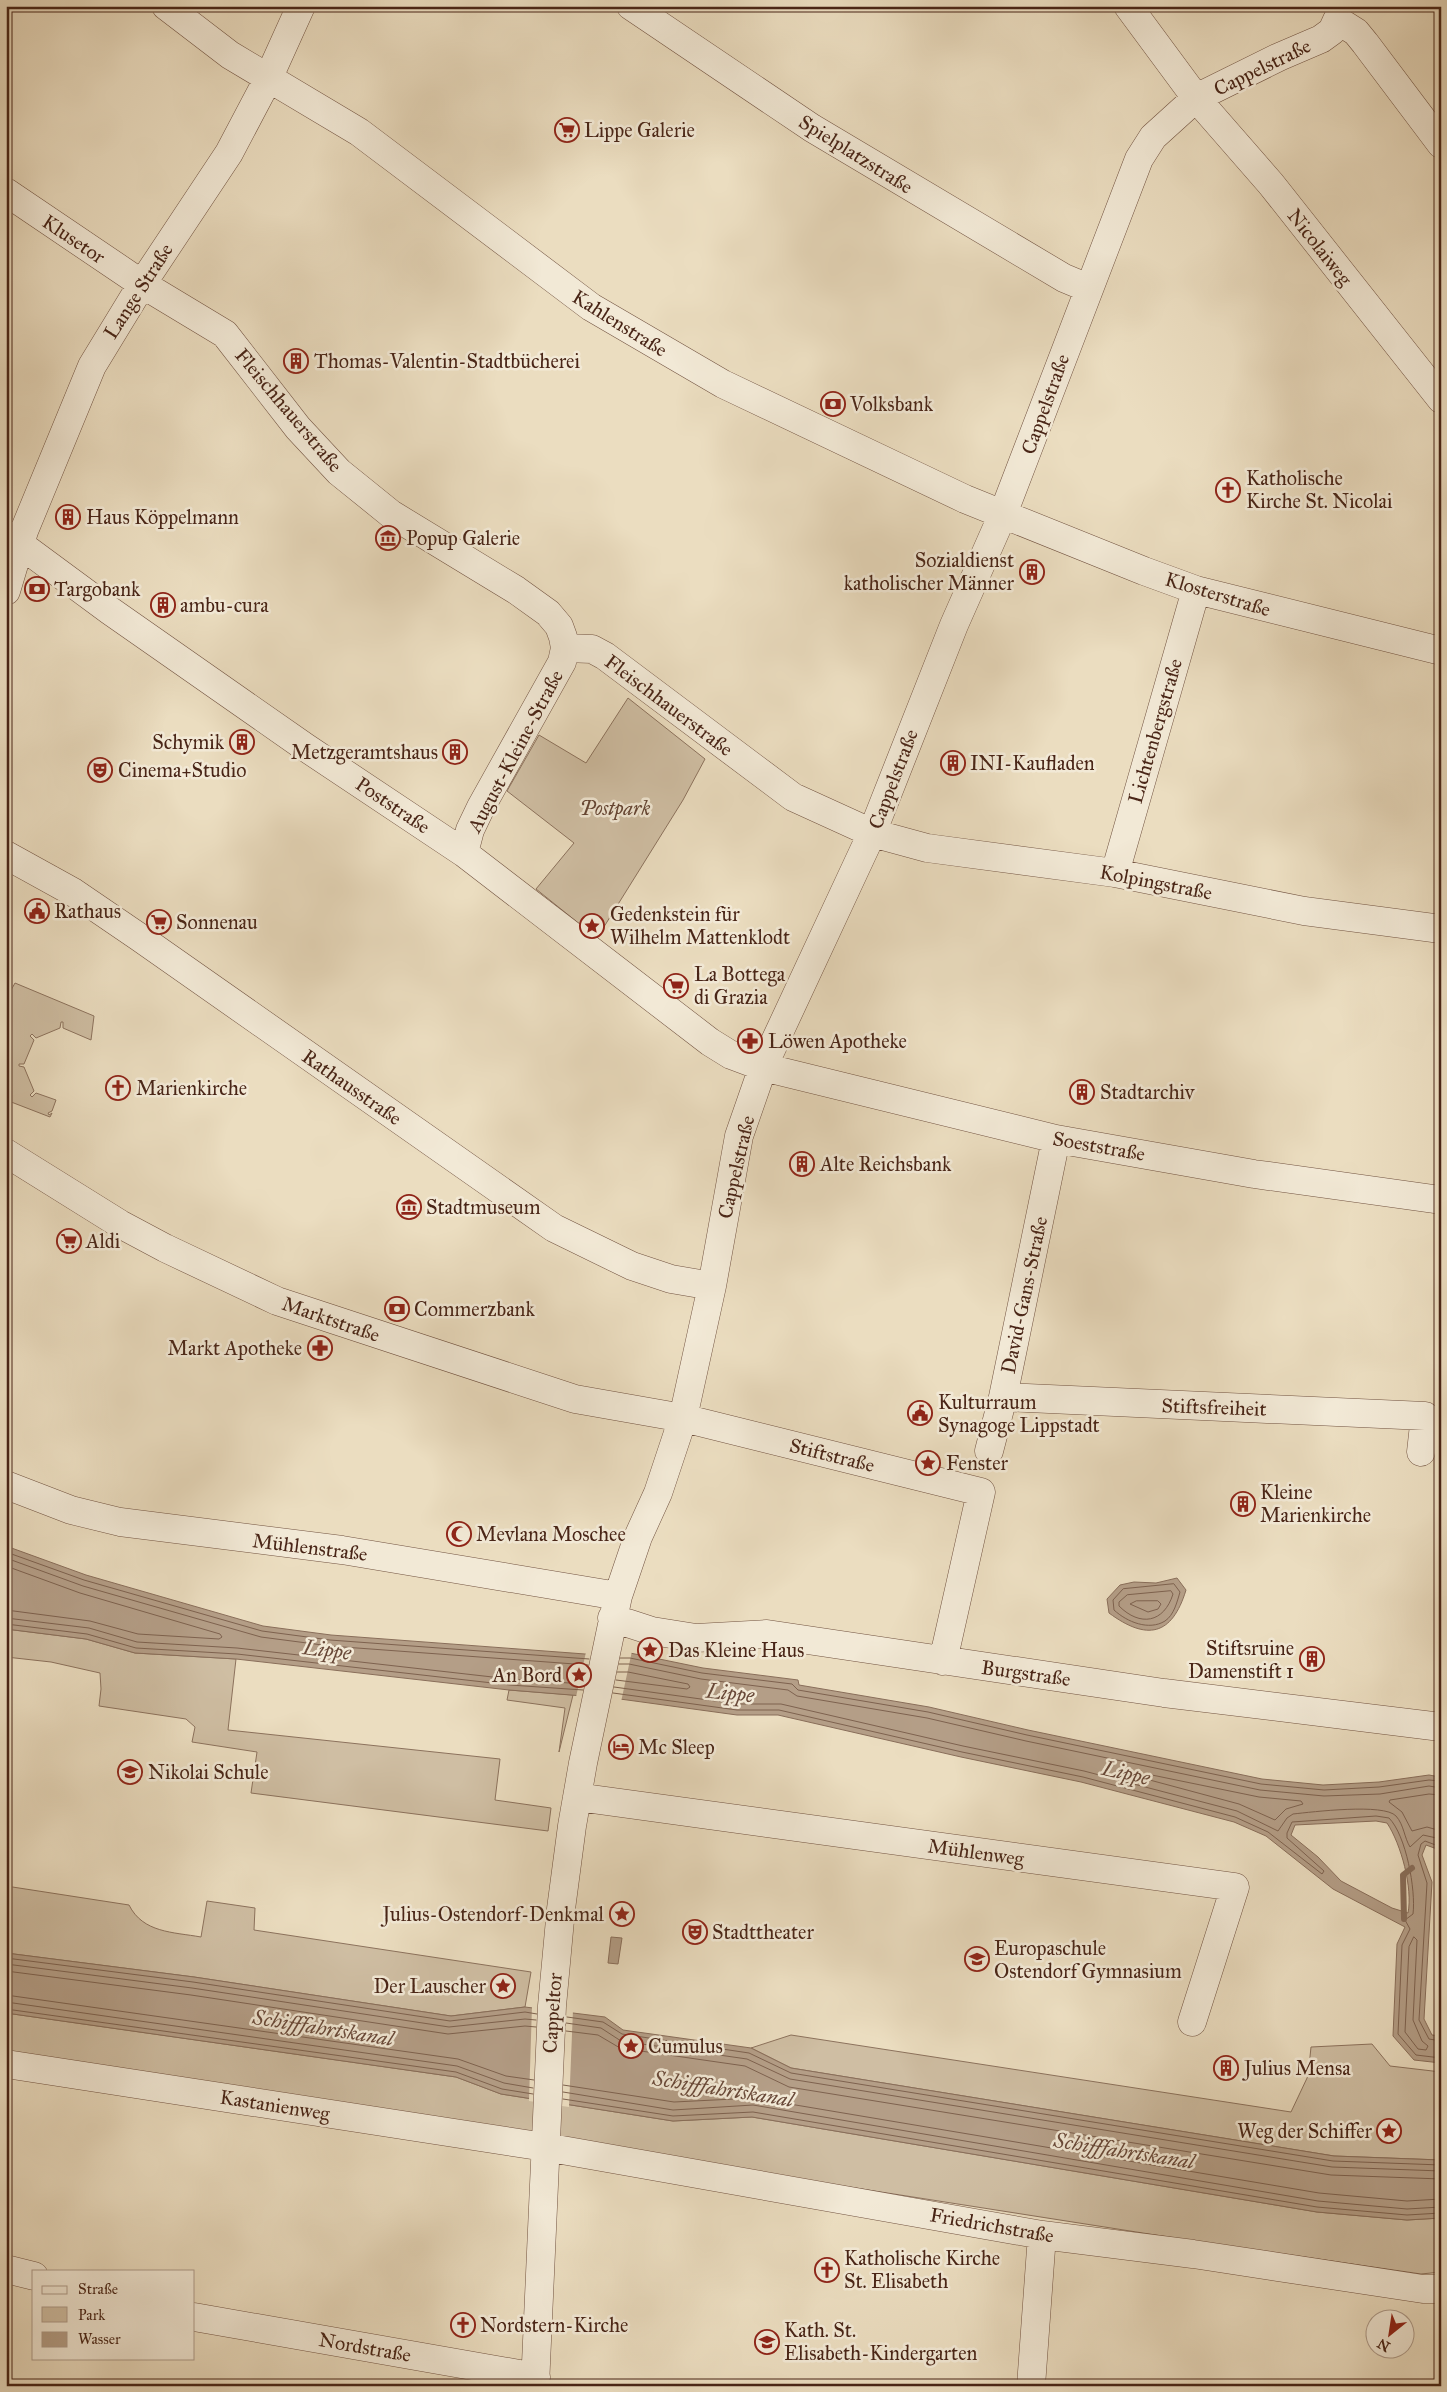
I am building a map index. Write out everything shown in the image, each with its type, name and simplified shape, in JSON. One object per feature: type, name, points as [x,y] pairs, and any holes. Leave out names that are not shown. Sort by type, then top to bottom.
[{"type":"street","name":"Kahlenstraße","points":[[166,6],[230,55],[359,132],[559,284],[658,348],[723,384],[965,499],[1003,514]]},
{"type":"street","name":"Lange Straße","points":[[6,591],[13,540],[92,366],[142,284],[229,153],[268,79],[301,6]]},
{"type":"street","name":"Spielplatzstraße","points":[[631,6],[844,148],[1056,273],[1088,288]]},
{"type":"street","name":"Nicolaiweg","points":[[1128,6],[1196,98],[1271,184],[1441,399]]},
{"type":"street","name":"Cappelstraße","points":[[607,1645],[615,1607],[638,1537],[658,1493],[683,1418],[712,1286],[739,1136],[763,1067],[872,833],[954,625],[1003,514],[1138,159],[1153,137],[1196,98],[1279,57],[1321,39],[1332,31],[1336,13]]},
{"type":"street","points":[[1336,13],[1366,43],[1441,144]]},
{"type":"street","name":"Klusetor","points":[[6,192],[142,284]]},
{"type":"street","name":"Fleischhauerstraße","points":[[142,284],[225,334],[298,428],[339,472],[391,514],[516,590],[548,612],[559,626],[564,648],[592,649],[605,656],[793,797],[872,833]]},
{"type":"street","name":"Klosterstraße","points":[[1003,514],[1196,590],[1441,651]]},
{"type":"street","name":"Poststraße","points":[[13,540],[108,610],[305,747],[464,853],[710,1042],[731,1055],[763,1067]]},
{"type":"street","name":"Lichtenbergstraße","points":[[1115,873],[1196,590]]},
{"type":"street","name":"August-Kleine-Straße","points":[[464,853],[470,830],[562,662],[564,648]]},
{"type":"street","name":"Kolpingstraße","points":[[872,833],[927,848],[1115,873],[1304,911],[1441,929]]},
{"type":"street","name":"Rathausstraße","points":[[6,855],[73,892],[554,1228],[632,1266],[671,1279],[712,1286]]},
{"type":"street","name":"Soeststraße","points":[[763,1067],[1056,1139],[1254,1174],[1441,1200]]},
{"type":"street","name":"David-Gans-Straße","points":[[989,1451],[1003,1397],[1056,1139]]},
{"type":"street","name":"Marktstraße","points":[[6,1153],[120,1224],[165,1248],[276,1301],[575,1399],[683,1418]]},
{"type":"street","name":"Stiftsfreiheit","points":[[1003,1397],[1425,1416],[1421,1452]]},
{"type":"street","name":"Stiftstraße","points":[[683,1418],[981,1492],[943,1660]]},
{"type":"street","name":"Mühlenstraße","points":[[6,1485],[71,1510],[120,1522],[342,1550],[615,1607]]},
{"type":"street","name":"Burgstraße","points":[[615,1607],[652,1631],[696,1638],[767,1634],[1164,1693],[1441,1727]]},
{"type":"street","name":"Cappeltor","points":[[536,2381],[552,2006],[561,1909],[577,1797],[607,1645]]},
{"type":"street","name":"Mühlenweg","points":[[577,1797],[1235,1887],[1192,2022]]},
{"type":"street","name":"Kastanienweg","points":[[6,2064],[545,2147]]},
{"type":"street","name":"Friedrichstraße","points":[[545,2147],[1042,2235],[1193,2254],[1423,2289],[1441,2288]]},
{"type":"street","points":[[1031,2386],[1042,2235]]},
{"type":"street","points":[[6,2269],[32,2276]]},
{"type":"street","name":"Nordstraße","points":[[195,2317],[536,2381]]},
{"type":"green space","name":"Postpark","points":[[628,698],[705,759],[683,800],[597,938],[536,889],[574,843],[507,791],[539,735],[586,763]]},
{"type":"green space","points":[[15,983],[94,1016],[91,1040],[63,1028],[63,1022],[61,1022],[60,1028],[36,1038],[32,1034],[30,1036],[34,1040],[24,1064],[19,1064],[19,1066],[24,1067],[34,1091],[30,1095],[32,1097],[36,1093],[56,1100],[52,1111],[48,1113],[49,1115],[52,1113],[50,1117],[6,1100],[6,999]]},
{"type":"green space","points":[[6,1629],[86,1639],[135,1653],[236,1659],[228,1730],[500,1759],[495,1800],[551,1808],[548,1831],[251,1793],[257,1752],[192,1742],[195,1727],[186,1719],[99,1706],[100,1673],[51,1662],[6,1657]]},
{"type":"green space","points":[[509,1690],[573,1695],[559,1752],[565,1708],[507,1700]]},
{"type":"green space","points":[[6,1886],[129,1905],[142,1921],[160,1930],[180,1934],[201,1937],[207,1901],[255,1908],[254,1930],[531,1972],[525,2007],[451,2016],[194,1977],[6,1953]]},
{"type":"green space","points":[[6,2013],[456,2077],[501,2094],[673,2121],[752,2117],[1317,2212],[1407,2220],[1441,2218],[1441,2272],[1421,2274],[1194,2241],[6,2055]]},
{"type":"green space","points":[[791,2035],[1291,2112],[1308,2076],[1311,2047],[1372,2044],[1390,2066],[1441,2072],[1441,2160],[1334,2156],[791,2068],[751,2048]]},
{"type":"water","name":"Lippe","points":[[6,1546],[86,1575],[263,1626],[331,1635],[585,1654],[630,1653],[703,1668],[798,1680],[799,1685],[929,1707],[1028,1730],[1262,1779],[1323,1785],[1379,1782],[1429,1775],[1440,1777],[1441,1861],[1437,1849],[1426,1845],[1422,1855],[1432,1882],[1424,2019],[1432,2035],[1441,2036],[1441,2063],[1414,2060],[1393,2036],[1397,1944],[1405,1927],[1333,1889],[1266,1836],[1234,1822],[1081,1782],[778,1715],[737,1715],[620,1699],[509,1690],[236,1659],[135,1653],[86,1639],[6,1629]],"holes":[[[1376,1821],[1387,1823],[1397,1842],[1405,1866],[1409,1891],[1408,1913],[1392,1908],[1341,1881],[1318,1857],[1291,1835],[1295,1825]]]},
{"type":"water","points":[[1177,1578],[1186,1590],[1180,1605],[1166,1625],[1146,1630],[1135,1628],[1109,1613],[1107,1599],[1120,1585],[1134,1582],[1156,1583]]},
{"type":"water","points":[[611,1937],[622,1938],[618,1964],[608,1963]]},
{"type":"water","name":"Schifffahrtskanal","points":[[6,1953],[194,1977],[451,2016],[525,2007],[605,2017],[623,2030],[751,2048],[791,2068],[1334,2156],[1441,2160],[1441,2218],[1407,2220],[1317,2212],[752,2117],[673,2121],[501,2094],[456,2077],[6,2013]]},
{"type":"pier","points":[[632,1651],[621,1702],[576,1697],[586,1652]]},
{"type":"pier","points":[[532,2006],[573,2010],[569,2107],[529,2101]]},
{"type":"waterway","points":[[1404,1919],[1403,1875],[1412,1868]]},
{"type":"place","name":"Lippe Galerie","points":[[567,130]]},
{"type":"place","name":"Thomas-Valentin-Stadtbücherei","points":[[296,361]]},
{"type":"place","name":"Volksbank","points":[[833,404]]},
{"type":"place","name":"Katholische Kirche St. Nicolai","points":[[1228,490]]},
{"type":"place","name":"Haus Köppelmann","points":[[68,517]]},
{"type":"place","name":"Popup Galerie","points":[[388,538]]},
{"type":"place","name":"Sozialdienst katholischer Männer","points":[[1032,572]]},
{"type":"place","name":"Targobank","points":[[37,589]]},
{"type":"place","name":"ambu-cura","points":[[163,605]]},
{"type":"place","name":"Schymik","points":[[242,742]]},
{"type":"place","name":"Metzgeramtshaus","points":[[455,752]]},
{"type":"place","name":"INI-Kaufladen","points":[[953,763]]},
{"type":"place","name":"Cinema+Studio","points":[[100,770]]},
{"type":"place","name":"Rathaus","points":[[37,911]]},
{"type":"place","name":"Sonnenau","points":[[159,922]]},
{"type":"place","name":"Gedenkstein für Wilhelm Mattenklodt","points":[[592,926]]},
{"type":"place","name":"La Bottega di Grazia","points":[[676,986]]},
{"type":"place","name":"Löwen Apotheke","points":[[750,1041]]},
{"type":"place","name":"Marienkirche","points":[[118,1088]]},
{"type":"place","name":"Stadtarchiv","points":[[1082,1092]]},
{"type":"place","name":"Alte Reichsbank","points":[[802,1164]]},
{"type":"place","name":"Stadtmuseum","points":[[409,1207]]},
{"type":"place","name":"Aldi","points":[[69,1241]]},
{"type":"place","name":"Commerzbank","points":[[397,1309]]},
{"type":"place","name":"Markt Apotheke","points":[[320,1348]]},
{"type":"place","name":"Kulturraum Synagoge Lippstadt","points":[[920,1413]]},
{"type":"place","name":"Fenster","points":[[928,1463]]},
{"type":"place","name":"Kleine Marienkirche","points":[[1243,1504]]},
{"type":"place","name":"Mevlana Moschee","points":[[459,1534]]},
{"type":"place","name":"Das Kleine Haus","points":[[650,1650]]},
{"type":"place","name":"Stiftsruine Damenstift 1","points":[[1312,1659]]},
{"type":"place","name":"An Bord","points":[[579,1675]]},
{"type":"place","name":"Mc Sleep","points":[[621,1747]]},
{"type":"place","name":"Nikolai Schule","points":[[130,1772]]},
{"type":"place","name":"Julius-Ostendorf-Denkmal","points":[[622,1914]]},
{"type":"place","name":"Stadttheater","points":[[695,1932]]},
{"type":"place","name":"Europaschule Ostendorf Gymnasium","points":[[977,1959]]},
{"type":"place","name":"Der Lauscher","points":[[503,1986]]},
{"type":"place","name":"Cumulus","points":[[631,2046]]},
{"type":"place","name":"Julius Mensa","points":[[1226,2068]]},
{"type":"place","name":"Weg der Schiffer","points":[[1389,2131]]},
{"type":"place","name":"Katholische Kirche St. Elisabeth","points":[[827,2270]]},
{"type":"place","name":"Nordstern-Kirche","points":[[463,2325]]},
{"type":"place","name":"Kath. St. Elisabeth-Kindergarten","points":[[767,2342]]}]
